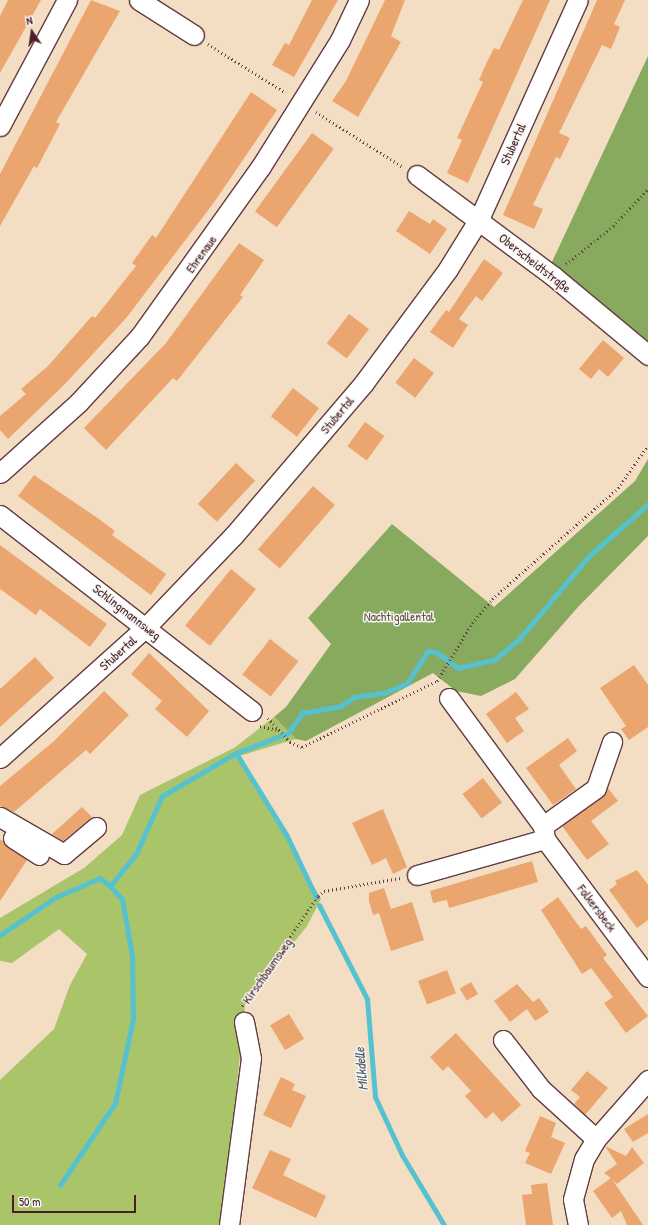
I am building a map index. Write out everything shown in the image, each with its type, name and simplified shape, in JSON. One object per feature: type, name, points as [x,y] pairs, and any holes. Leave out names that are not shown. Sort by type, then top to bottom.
[{"type":"street","points":[[0,126],[66,0]]},
{"type":"street","points":[[139,0],[194,35]]},
{"type":"street","name":"Ehrenaue","points":[[0,474],[78,404],[140,336],[260,168],[340,40],[360,0]]},
{"type":"street","name":"Stubertal","points":[[0,758],[147,626],[234,535],[364,384],[448,269],[479,219],[578,0]]},
{"type":"street","name":"Oberscheidtstraße","points":[[417,175],[479,219],[553,276],[648,355]]},
{"type":"street","name":"Schlingmannsweg","points":[[0,515],[147,626],[252,711]]},
{"type":"street","name":"Folkersbeck","points":[[449,698],[648,977]]},
{"type":"street","points":[[417,875],[544,832],[596,788],[612,742]]},
{"type":"street","points":[[0,817],[64,854],[96,827]]},
{"type":"street","points":[[0,829],[39,855]]},
{"type":"street","name":"Kirschbaumsweg","points":[[229,1225],[251,1058],[244,1022]]},
{"type":"street","points":[[503,1040],[541,1089],[596,1139]]},
{"type":"street","points":[[578,1225],[573,1199],[575,1182],[596,1139],[648,1080]]},
{"type":"path","points":[[553,276],[613,226],[648,189]]},
{"type":"path","points":[[279,730],[290,742],[302,747],[437,681],[452,655],[492,599],[618,488],[648,445]]},
{"type":"path","name":"Kirschbaumsweg","points":[[244,1022],[243,1003],[318,896],[324,891],[417,875]]},
{"type":"green space","points":[[648,56],[648,348],[561,275],[552,262]]},
{"type":"green space","name":"Nachtigallental","points":[[648,459],[648,536],[578,607],[515,679],[481,696],[456,691],[433,673],[306,741],[296,739],[274,717],[286,707],[331,644],[308,618],[392,524],[494,607],[635,481]]},
{"type":"green space","points":[[274,717],[296,739],[239,756],[321,899],[307,926],[245,1004],[223,1225],[0,1225],[0,1080],[54,1029],[70,985],[87,954],[59,929],[12,963],[0,961],[0,918],[84,868],[122,835],[140,795],[234,748]]},
{"type":"building","points":[[8,0],[41,0],[0,73],[0,16]]},
{"type":"building","points":[[91,0],[120,11],[56,122],[60,124],[37,168],[34,166],[0,226],[0,174]]},
{"type":"building","points":[[312,0],[338,0],[294,77],[272,65],[285,43],[289,45]]},
{"type":"building","points":[[385,0],[405,0],[391,36],[401,42],[358,117],[332,101],[346,81]]},
{"type":"building","points":[[523,0],[550,0],[468,183],[447,173],[462,140],[457,138],[483,82],[479,80],[486,64],[494,48],[499,50]]},
{"type":"building","points":[[597,0],[625,0],[614,24],[620,27],[611,49],[602,45],[559,133],[570,138],[560,159],[556,157],[533,205],[543,209],[534,229],[503,215]]},
{"type":"building","points":[[251,92],[277,110],[215,201],[127,317],[65,384],[8,439],[0,430],[0,416],[26,394],[21,389],[48,366],[92,316],[95,318],[136,266],[132,263],[152,235],[156,238]]},
{"type":"building","points":[[312,133],[334,149],[277,227],[255,211]]},
{"type":"building","points":[[409,211],[430,224],[433,219],[447,229],[430,254],[396,231]]},
{"type":"building","points":[[239,243],[264,260],[240,295],[243,297],[177,381],[173,378],[106,450],[84,428],[166,343]]},
{"type":"building","points":[[484,259],[503,273],[482,301],[476,296],[459,319],[468,325],[453,348],[430,332],[446,310],[449,312]]},
{"type":"building","points":[[349,314],[369,329],[347,359],[327,344]]},
{"type":"building","points":[[603,340],[624,358],[608,377],[599,369],[591,379],[579,369]]},
{"type":"building","points":[[414,358],[434,373],[415,398],[395,383]]},
{"type":"building","points":[[293,388],[319,408],[297,437],[271,416]]},
{"type":"building","points":[[365,422],[384,436],[367,460],[347,446]]},
{"type":"building","points":[[236,463],[255,481],[217,522],[198,504]]},
{"type":"building","points":[[34,475],[115,531],[112,535],[166,574],[151,595],[18,496]]},
{"type":"building","points":[[313,486],[335,505],[280,568],[258,549]]},
{"type":"building","points":[[0,545],[107,624],[90,647],[40,609],[36,615],[0,589]]},
{"type":"building","points":[[231,569],[256,589],[210,646],[185,626]]},
{"type":"building","points":[[270,639],[298,661],[271,697],[242,674]]},
{"type":"building","points":[[149,653],[209,711],[187,737],[155,709],[162,701],[131,674]]},
{"type":"building","points":[[35,657],[54,678],[0,727],[0,689]]},
{"type":"building","points":[[634,665],[648,685],[648,727],[629,740],[621,729],[626,726],[600,688]]},
{"type":"building","points":[[104,691],[129,715],[90,754],[86,750],[14,812],[0,806],[0,786],[53,742]]},
{"type":"building","points":[[516,692],[529,709],[515,718],[524,731],[507,743],[486,714]]},
{"type":"building","points":[[568,738],[577,751],[559,765],[576,789],[553,805],[526,768]]},
{"type":"building","points":[[483,778],[502,802],[482,818],[463,794]]},
{"type":"building","points":[[608,788],[618,801],[591,821],[609,844],[587,860],[562,826],[602,797]]},
{"type":"building","points":[[82,807],[92,817],[63,841],[52,834]]},
{"type":"building","points":[[383,809],[407,867],[393,874],[386,858],[372,865],[352,823]]},
{"type":"building","points":[[0,839],[27,860],[0,901]]},
{"type":"building","points":[[532,861],[538,882],[449,908],[447,900],[433,903],[430,891]]},
{"type":"building","points":[[637,870],[648,885],[648,920],[637,928],[609,890],[617,884],[615,881]]},
{"type":"building","points":[[384,888],[391,909],[412,902],[424,940],[391,951],[379,913],[373,915],[369,901],[369,893]]},
{"type":"building","points":[[558,897],[581,929],[586,926],[607,955],[603,958],[648,1016],[626,1033],[604,1003],[613,997],[591,968],[582,974],[541,910]]},
{"type":"building","points":[[447,970],[456,993],[427,1004],[418,981]]},
{"type":"building","points":[[471,982],[478,994],[467,1001],[460,988]]},
{"type":"building","points":[[517,984],[533,1002],[539,998],[549,1012],[535,1021],[527,1009],[510,1022],[494,1001]]},
{"type":"building","points":[[289,1014],[304,1039],[285,1050],[270,1025]]},
{"type":"building","points":[[456,1033],[521,1105],[502,1122],[493,1112],[486,1119],[465,1096],[471,1091],[448,1066],[443,1071],[430,1057]]},
{"type":"building","points":[[587,1071],[608,1088],[585,1115],[574,1104],[580,1097],[571,1090]]},
{"type":"building","points":[[281,1077],[295,1084],[292,1090],[306,1096],[291,1128],[263,1115]]},
{"type":"building","points":[[648,1114],[648,1133],[633,1142],[624,1129]]},
{"type":"building","points":[[540,1116],[556,1123],[551,1137],[565,1143],[551,1174],[525,1163],[530,1153],[525,1151]]},
{"type":"building","points":[[605,1146],[626,1156],[632,1147],[644,1163],[617,1184],[612,1179],[643,1225],[627,1225],[621,1211],[612,1218],[593,1191],[611,1178],[604,1173],[617,1164]]},
{"type":"building","points":[[270,1150],[291,1159],[283,1175],[326,1196],[316,1218],[252,1188]]},
{"type":"building","points":[[547,1183],[553,1225],[526,1225],[522,1195],[532,1194],[531,1185]]},
{"type":"waterway","points":[[0,935],[56,897],[100,878],[110,886],[136,854],[162,796],[236,753],[288,733],[302,713],[341,706],[354,697],[384,693],[407,683],[428,651],[436,652],[458,668],[494,660],[519,639],[589,556],[648,504]]},
{"type":"waterway","name":"Milkdelle","points":[[236,753],[287,836],[316,897]]},
{"type":"waterway","points":[[60,1185],[115,1103],[133,1019],[132,955],[122,899],[110,886]]},
{"type":"waterway","name":"Milkdelle","points":[[319,905],[367,999],[375,1097],[402,1155],[444,1225]]}]
